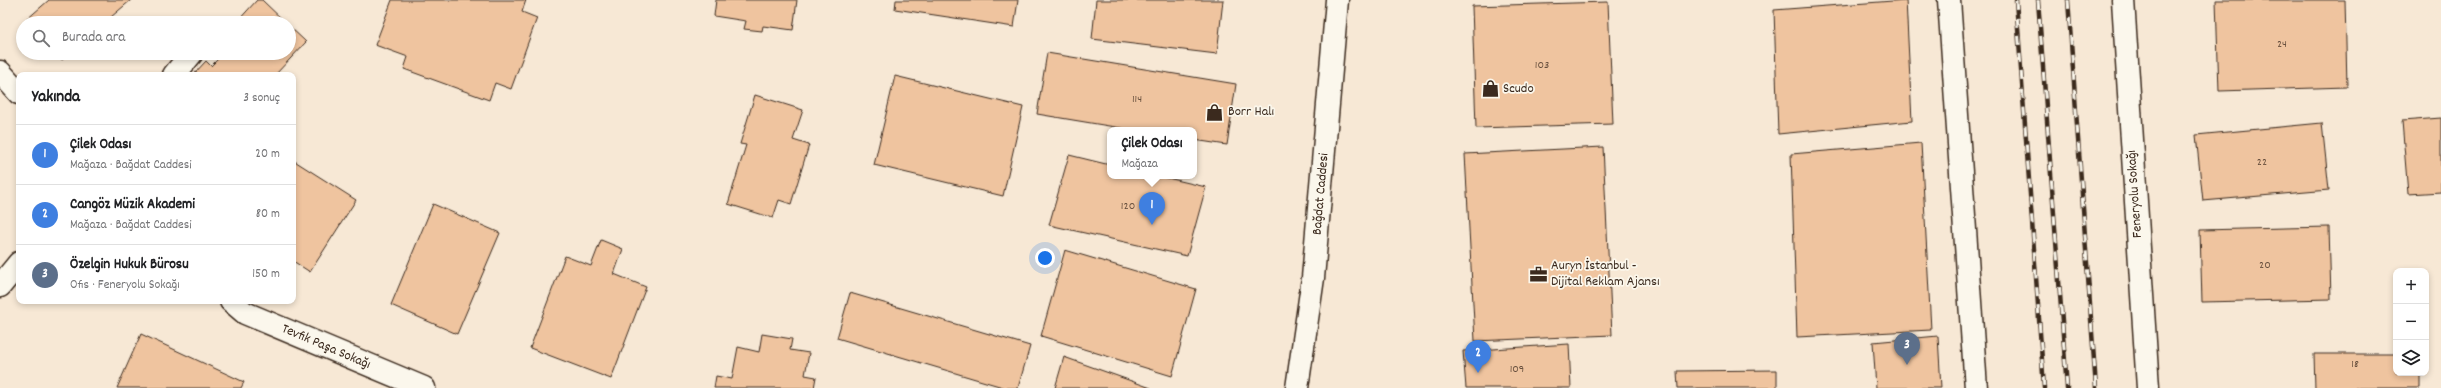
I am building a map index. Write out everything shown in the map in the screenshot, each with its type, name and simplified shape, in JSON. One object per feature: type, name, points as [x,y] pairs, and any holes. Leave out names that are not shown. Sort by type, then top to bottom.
[{"type":"street","name":"Bağdat Caddesi","points":[[1297,388],[1313,278],[1337,0]]},
{"type":"street","points":[[1949,0],[1976,388]]},
{"type":"street","name":"Feneryolu Sokağı","points":[[2123,0],[2148,388]]},
{"type":"street","points":[[176,72],[186,60]]},
{"type":"street","points":[[0,72],[16,90]]},
{"type":"street","points":[[0,286],[16,267]]},
{"type":"street","name":"Tevfik Paşa Sokağı","points":[[234,304],[245,313],[424,388]]},
{"type":"building","points":[[49,0],[131,0],[112,16],[31,16]]},
{"type":"building","points":[[257,0],[262,0],[279,16],[242,16]]},
{"type":"building","points":[[392,0],[526,0],[522,12],[537,18],[511,89],[495,83],[489,100],[404,69],[408,57],[375,45]]},
{"type":"building","points":[[716,0],[797,0],[793,30],[763,26],[762,31],[744,29],[746,21],[714,16]]},
{"type":"building","points":[[896,0],[1018,0],[1014,27],[895,9]]},
{"type":"building","points":[[1096,0],[1223,0],[1217,54],[1092,39]]},
{"type":"building","points":[[1906,0],[1912,121],[1778,134],[1774,10]]},
{"type":"building","points":[[2216,0],[2345,0],[2347,87],[2219,91]]},
{"type":"building","points":[[1608,2],[1613,124],[1476,128],[1472,6]]},
{"type":"building","points":[[296,33],[306,42],[296,53]]},
{"type":"building","points":[[1047,53],[1236,84],[1227,145],[1197,140],[1197,127],[1115,127],[1037,114]]},
{"type":"building","points":[[217,60],[289,60],[278,72],[196,72],[206,61],[211,66]]},
{"type":"building","points":[[895,76],[1023,107],[1003,196],[874,165]]},
{"type":"building","points":[[755,95],[803,110],[793,140],[809,145],[791,204],[779,200],[773,218],[728,204],[746,145],[740,144]]},
{"type":"building","points":[[2441,118],[2441,192],[2408,194],[2402,121]]},
{"type":"building","points":[[2322,123],[2329,190],[2203,201],[2196,135]]},
{"type":"building","points":[[1921,143],[1931,330],[1797,337],[1791,154]]},
{"type":"building","points":[[1603,147],[1612,335],[1475,341],[1465,154]]},
{"type":"building","points":[[1069,155],[1107,164],[1107,179],[1172,179],[1206,187],[1187,256],[1049,225]]},
{"type":"building","points":[[296,162],[356,200],[310,272],[296,263]]},
{"type":"building","points":[[433,204],[500,233],[457,334],[391,305]]},
{"type":"building","points":[[2329,227],[2331,299],[2202,302],[2200,230]]},
{"type":"building","points":[[601,240],[623,249],[614,274],[646,287],[611,379],[530,348],[565,256],[591,266]]},
{"type":"building","points":[[1065,250],[1196,289],[1172,376],[1041,336]]},
{"type":"building","points":[[850,293],[1030,346],[1018,388],[1006,388],[837,338]]},
{"type":"building","points":[[141,334],[244,382],[241,388],[117,388]]},
{"type":"building","points":[[762,334],[792,339],[790,350],[809,353],[805,375],[816,377],[814,388],[714,388],[716,376],[732,379],[738,347],[759,352]]},
{"type":"building","points":[[1938,336],[1941,388],[1876,388],[1873,342]]},
{"type":"building","points":[[1569,344],[1571,388],[1466,388],[1463,351]]},
{"type":"building","points":[[2314,354],[2393,354],[2393,376],[2420,376],[2420,388],[2315,388]]},
{"type":"building","points":[[1064,357],[1151,388],[1055,388]]},
{"type":"building","points":[[1777,370],[1777,388],[1678,388],[1677,371]]},
{"type":"railway","points":[[2016,0],[2044,388]]},
{"type":"railway","points":[[2038,0],[2067,388]]},
{"type":"railway","points":[[2068,0],[2096,388]]},
{"type":"place","name":"Scudo","points":[[1490,89]]},
{"type":"place","name":"Borr Halı","points":[[1215,112]]},
{"type":"place","name":"Çilek Odası","points":[[1152,225]]},
{"type":"place","name":"Auryn İstanbul - Dijital Reklam Ajansı","points":[[1538,274]]},
{"type":"place","name":"Özelgin Hukuk Bürosu","points":[[1907,365]]},
{"type":"place","name":"Cangöz Müzik Akademi","points":[[1478,373]]}]
